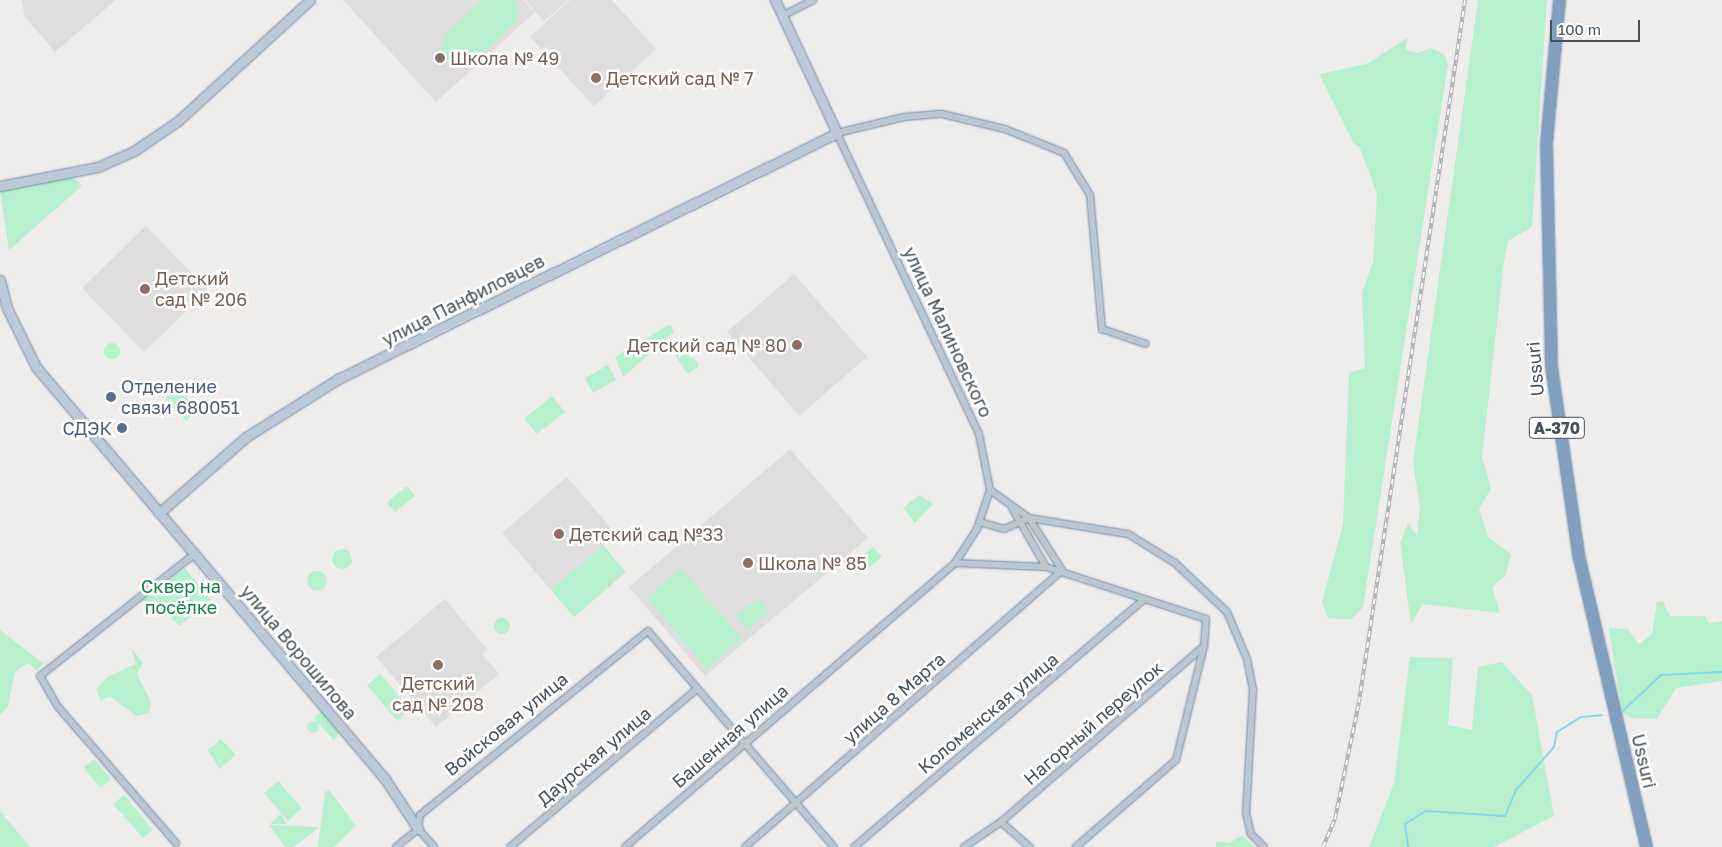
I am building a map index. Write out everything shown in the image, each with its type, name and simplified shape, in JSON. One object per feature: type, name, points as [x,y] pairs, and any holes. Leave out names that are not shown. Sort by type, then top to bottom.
[{"type":"highway","name":"Ussuri","points":[[1558,0],[1546,153],[1552,376],[1578,554],[1646,847]]},
{"type":"street","points":[[0,186],[98,167],[134,151],[178,121],[310,0]]},
{"type":"street","name":"улица Малиновского","points":[[775,0],[979,434],[990,490],[980,522],[955,563],[856,647]]},
{"type":"street","points":[[782,16],[814,0]]},
{"type":"street","points":[[837,133],[904,117],[942,114],[1005,129],[1064,153],[1090,194],[1102,329],[1146,344]]},
{"type":"street","name":"улица Панфиловцев","points":[[159,513],[246,437],[338,379],[837,133]]},
{"type":"street","name":"улица Ворошилова","points":[[0,280],[7,308],[36,367],[159,513],[196,553],[385,779],[418,829]]},
{"type":"street","points":[[990,490],[1029,518],[1062,570]]},
{"type":"street","points":[[1010,505],[1046,567]]},
{"type":"street","points":[[980,522],[1004,528],[1020,525],[1029,518],[1128,534],[1175,563],[1227,612],[1247,659],[1253,689],[1246,813],[1251,834],[1264,847]]},
{"type":"street","points":[[176,843],[39,681],[41,673],[196,553]]},
{"type":"street","points":[[955,563],[1046,567],[1062,570],[1142,601],[1206,619],[1204,646],[1176,760],[1076,847]]},
{"type":"street","name":"улица 8 Марта","points":[[745,847],[1062,570]]},
{"type":"street","name":"Коломенская улица","points":[[854,847],[1142,601]]},
{"type":"street","name":"Войсковая улица","points":[[396,847],[418,829],[420,815],[648,631],[697,689]]},
{"type":"street","name":"Нагорный переулок","points":[[964,847],[1001,822],[1204,646]]},
{"type":"street","name":"Башенная улица","points":[[624,847],[856,647]]},
{"type":"street","points":[[697,689],[745,742],[834,847]]},
{"type":"street","name":"Даурская улица","points":[[510,847],[697,689]]},
{"type":"street","points":[[1001,822],[1030,847]]},
{"type":"street","points":[[418,829],[434,847]]},
{"type":"shaded area","points":[[21,0],[116,0],[55,52],[25,17]]},
{"type":"shaded area","name":"Школа № 49","points":[[343,0],[523,0],[535,12],[436,102]]},
{"type":"shaded area","points":[[525,0],[568,0],[544,21]]},
{"type":"shaded area","name":"Детский сад № 7","points":[[570,0],[612,0],[656,49],[594,106],[530,37]]},
{"type":"shaded area","name":"Детский сад № 206","points":[[146,226],[208,290],[144,352],[82,288]]},
{"type":"shaded area","name":"Детский сад № 80","points":[[794,274],[867,357],[799,416],[727,332]]},
{"type":"shaded area","name":"Школа № 85","points":[[790,449],[868,538],[705,676],[629,587]]},
{"type":"shaded area","name":"Детский сад №33","points":[[567,477],[616,534],[551,590],[502,533]]},
{"type":"shaded area","name":"Детский сад № 208","points":[[445,599],[487,649],[482,654],[499,674],[436,727],[376,657]]},
{"type":"green space","points":[[482,0],[515,0],[519,8],[517,21],[471,65],[457,67],[446,61],[440,50],[444,36]]},
{"type":"green space","points":[[1478,0],[1547,0],[1532,227],[1508,241],[1482,456],[1491,488],[1479,510],[1489,538],[1511,554],[1506,575],[1492,587],[1500,613],[1423,604],[1411,624],[1400,543],[1408,523],[1417,535],[1420,508],[1413,462]]},
{"type":"green space","points":[[1407,38],[1406,50],[1418,53],[1431,48],[1444,54],[1448,64],[1363,607],[1351,619],[1328,618],[1322,602],[1343,524],[1349,373],[1365,368],[1362,292],[1373,262],[1377,194],[1359,146],[1354,144],[1319,74],[1367,64]]},
{"type":"green space","points":[[73,177],[82,186],[9,250],[0,191]]},
{"type":"green space","points":[[670,324],[674,332],[623,377],[615,357]]},
{"type":"green space","points":[[112,343],[118,345],[120,351],[118,357],[112,359],[106,357],[104,351],[106,345]]},
{"type":"green space","points":[[684,345],[699,366],[688,374],[673,353]]},
{"type":"green space","points":[[608,365],[616,380],[593,393],[585,378]]},
{"type":"green space","points":[[177,387],[198,410],[186,421],[165,398]]},
{"type":"green space","points":[[552,396],[565,412],[537,434],[524,419]]},
{"type":"green space","points":[[407,486],[415,496],[395,512],[387,502]]},
{"type":"green space","points":[[919,495],[933,504],[915,523],[903,508]]},
{"type":"green space","points":[[603,545],[626,572],[574,617],[551,590]]},
{"type":"green space","points":[[873,547],[882,557],[863,573],[855,563]]},
{"type":"green space","points":[[342,549],[349,552],[352,559],[349,566],[342,569],[335,566],[332,559],[335,552]]},
{"type":"green space","name":"Сквер на посёлке","points":[[185,568],[211,600],[179,626],[169,615],[142,601]]},
{"type":"green space","points":[[681,568],[742,639],[707,669],[646,598]]},
{"type":"green space","points":[[317,571],[324,574],[327,581],[324,588],[317,591],[310,588],[307,581],[310,574]]},
{"type":"green space","points":[[758,598],[769,612],[748,630],[736,616]]},
{"type":"green space","points":[[1663,601],[1670,616],[1705,616],[1709,623],[1722,621],[1722,681],[1676,688],[1657,719],[1630,718],[1622,712],[1609,628],[1628,629],[1639,644],[1652,634],[1657,602]]},
{"type":"green space","points":[[499,618],[505,618],[510,623],[508,632],[499,634],[494,629],[494,623]]},
{"type":"green space","points":[[0,630],[43,663],[37,671],[28,663],[15,672],[8,706],[0,715]]},
{"type":"green space","points":[[132,649],[143,663],[137,674],[151,702],[149,713],[136,716],[110,696],[101,701],[96,689],[107,677],[136,664]]},
{"type":"green space","points":[[1410,657],[1453,658],[1448,725],[1472,730],[1478,667],[1502,662],[1532,695],[1554,816],[1494,847],[1369,847],[1394,783]]},
{"type":"green space","points":[[380,674],[410,709],[397,721],[367,685]]},
{"type":"green space","points":[[324,709],[341,729],[334,741],[314,718]]},
{"type":"green space","points":[[315,721],[318,722],[318,732],[311,733],[308,732],[307,725],[308,722]]},
{"type":"green space","points":[[221,739],[236,755],[219,769],[208,750]]},
{"type":"green space","points":[[94,759],[111,779],[100,788],[84,768]]},
{"type":"green space","points":[[278,781],[302,808],[288,821],[264,793]]},
{"type":"green space","points":[[329,790],[356,826],[334,847],[318,847],[325,792]]},
{"type":"green space","points":[[124,795],[153,830],[143,838],[113,804]]},
{"type":"green space","points":[[0,811],[7,819],[30,847],[0,847]]},
{"type":"green space","points":[[281,814],[286,824],[270,824]]},
{"type":"green space","points":[[269,825],[318,828],[294,847],[285,847]]},
{"type":"green space","points":[[1242,836],[1255,847],[1216,847],[1216,842],[1229,843]]},
{"type":"waterway","points":[[1623,711],[1661,675],[1722,672]]},
{"type":"waterway","points":[[1408,847],[1405,824],[1426,811],[1505,816],[1516,790],[1554,747],[1557,732],[1581,717],[1602,715]]},
{"type":"railway","points":[[1323,847],[1335,819],[1359,702],[1465,0]]},
{"type":"place","name":"Школа № 49","points":[[440,58]]},
{"type":"place","name":"Детский сад № 7","points":[[596,78]]},
{"type":"place","name":"Детский сад № 206","points":[[145,289]]},
{"type":"place","name":"Детский сад № 80","points":[[797,345]]},
{"type":"place","name":"Отделение связи 680051","points":[[111,397]]},
{"type":"place","name":"СДЭК","points":[[122,428]]},
{"type":"place","name":"Детский сад №33","points":[[559,534]]},
{"type":"place","name":"Школа № 85","points":[[748,563]]},
{"type":"place","name":"Детский сад № 208","points":[[438,665]]}]
